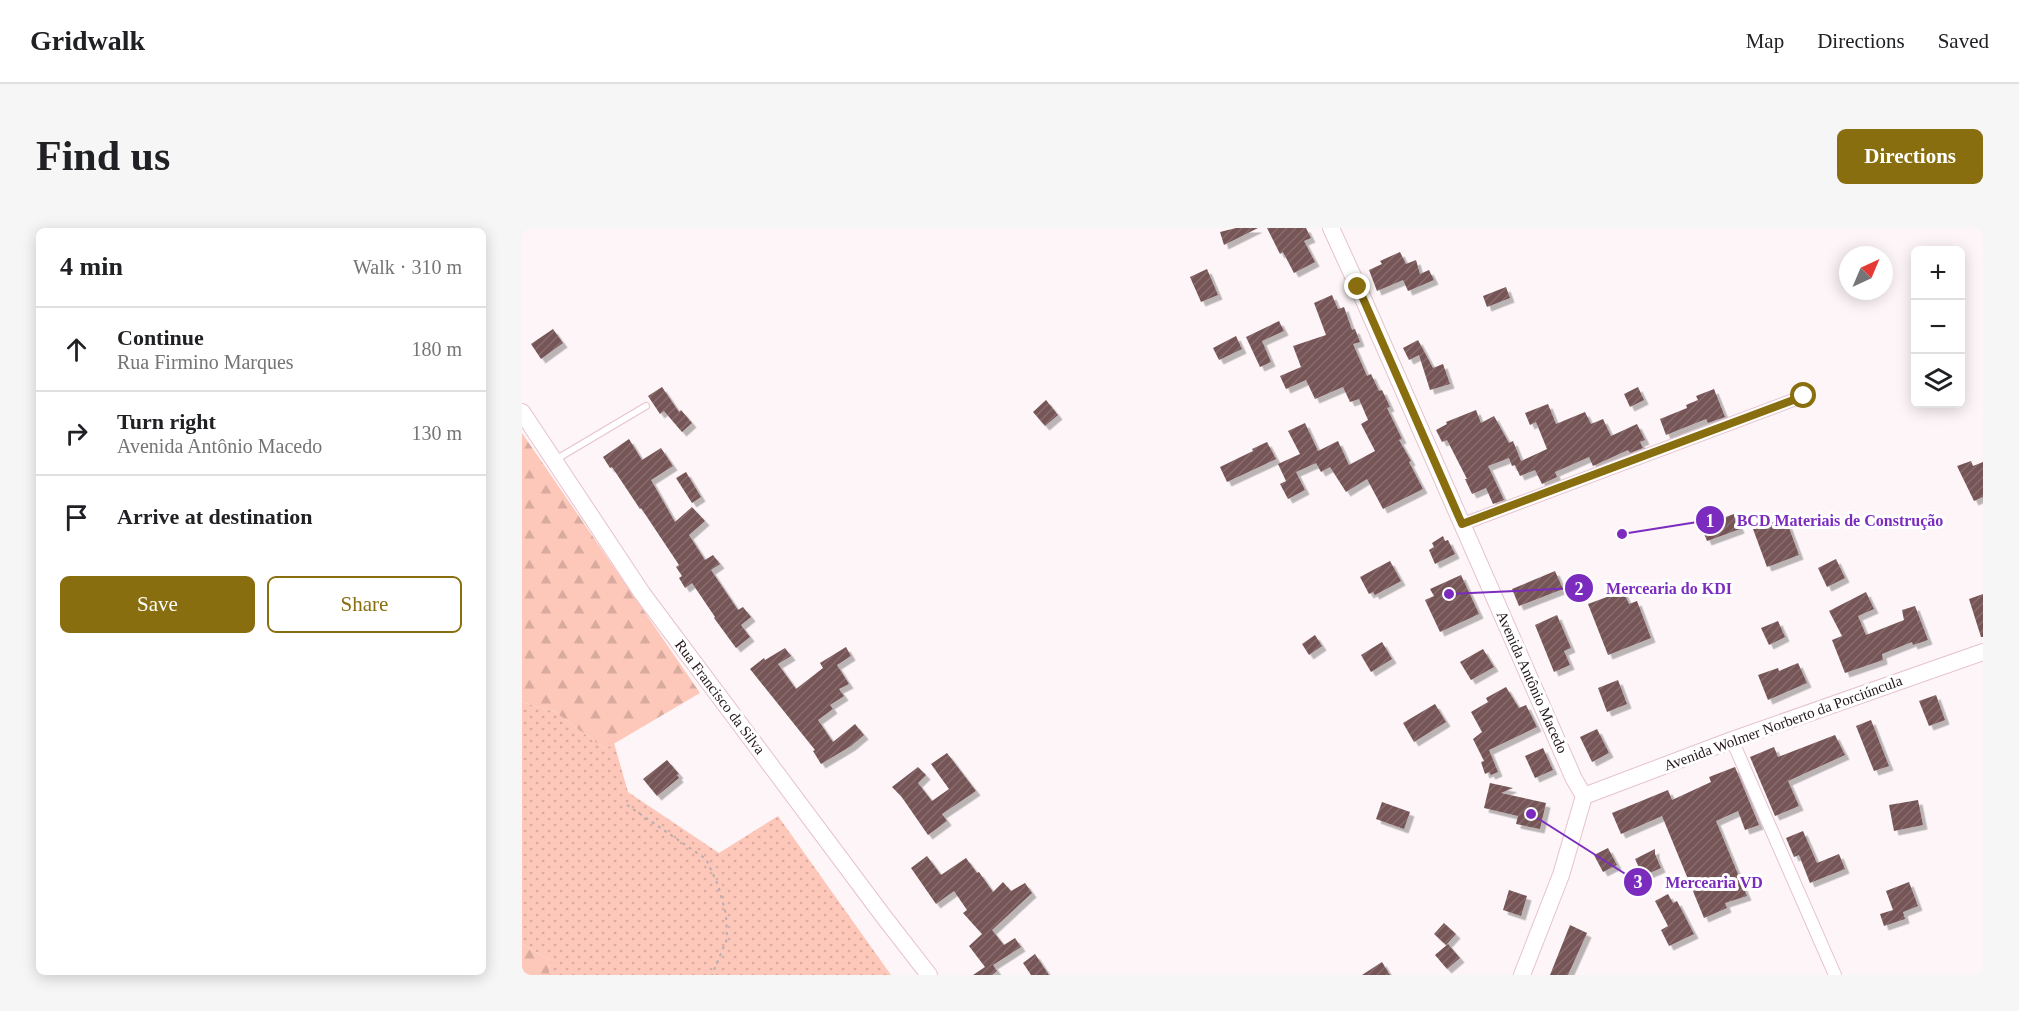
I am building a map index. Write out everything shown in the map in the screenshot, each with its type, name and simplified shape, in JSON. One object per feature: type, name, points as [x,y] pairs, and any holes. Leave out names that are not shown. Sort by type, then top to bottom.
[{"type":"street","name":"Avenida Antônio Macedo","points":[[1331,228],[1574,779],[1584,796]]},
{"type":"street","points":[[1462,524],[1804,396]]},
{"type":"street","name":"Rua Francisco da Silva","points":[[522,412],[642,592],[929,975]]},
{"type":"street","name":"Avenida Wolmer Norberto da Porciúncula","points":[[1584,796],[1732,740],[1983,652]]},
{"type":"street","points":[[1732,740],[1835,975]]},
{"type":"street","points":[[1522,975],[1561,875],[1584,796]]},
{"type":"lane","points":[[554,460],[646,406]]},
{"type":"path","points":[[627,806],[706,859],[718,885],[726,914],[727,939],[712,975]]},
{"type":"green space","points":[[522,433],[700,693],[605,749],[555,712],[522,702]]},
{"type":"green space","points":[[522,702],[555,712],[605,749],[614,743],[628,792],[719,853],[778,816],[891,975],[549,975],[550,960],[522,944]]},
{"type":"green space","points":[[522,944],[550,960],[549,975],[522,975]]},
{"type":"building","points":[[1236,228],[1258,228],[1224,245],[1220,232]]},
{"type":"building","points":[[1267,228],[1306,228],[1311,238],[1304,241],[1315,262],[1294,273],[1283,252],[1280,254]]},
{"type":"building","points":[[1400,252],[1406,264],[1416,260],[1420,274],[1429,270],[1434,280],[1408,291],[1403,280],[1377,291],[1369,270],[1382,264],[1380,261]]},
{"type":"building","points":[[1207,269],[1218,295],[1201,302],[1190,277]]},
{"type":"building","points":[[1506,287],[1510,298],[1487,307],[1483,296]]},
{"type":"building","points":[[1332,295],[1338,309],[1344,307],[1352,330],[1355,329],[1360,342],[1353,344],[1367,376],[1371,374],[1379,391],[1382,390],[1390,407],[1387,408],[1402,439],[1399,440],[1423,489],[1383,509],[1367,479],[1346,492],[1330,467],[1321,472],[1316,463],[1296,472],[1305,490],[1288,499],[1280,484],[1286,481],[1278,464],[1300,454],[1288,431],[1305,423],[1318,451],[1338,441],[1349,465],[1375,451],[1361,424],[1368,420],[1359,399],[1350,402],[1343,387],[1315,399],[1306,380],[1286,389],[1280,376],[1301,367],[1293,346],[1326,335],[1314,303]]},
{"type":"building","points":[[1279,321],[1284,331],[1262,341],[1271,362],[1260,367],[1246,337]]},
{"type":"building","points":[[553,329],[563,343],[541,359],[531,344]]},
{"type":"building","points":[[1236,336],[1242,349],[1219,360],[1213,348]]},
{"type":"building","points":[[1418,340],[1433,368],[1443,364],[1450,384],[1430,390],[1419,355],[1409,360],[1403,348]]},
{"type":"building","points":[[662,387],[679,412],[681,410],[692,423],[682,432],[664,411],[660,414],[648,396]]},
{"type":"building","points":[[1638,387],[1644,400],[1630,407],[1624,394]]},
{"type":"building","points":[[1714,389],[1725,417],[1708,423],[1706,419],[1666,435],[1660,419],[1687,408],[1686,405],[1698,400],[1696,396]]},
{"type":"building","points":[[1046,400],[1058,415],[1045,426],[1033,412]]},
{"type":"building","points":[[1548,404],[1556,424],[1585,412],[1591,424],[1603,419],[1611,436],[1637,424],[1645,440],[1640,442],[1643,448],[1630,453],[1628,450],[1593,466],[1589,457],[1555,472],[1557,477],[1542,484],[1535,470],[1520,476],[1509,458],[1488,466],[1504,500],[1493,504],[1486,488],[1472,494],[1447,440],[1442,442],[1436,430],[1447,424],[1446,422],[1476,410],[1481,423],[1494,416],[1509,443],[1513,441],[1521,461],[1547,449],[1536,422],[1530,425],[1525,413]]},
{"type":"building","points":[[629,439],[642,460],[661,448],[673,466],[651,480],[675,522],[692,507],[705,521],[689,535],[705,560],[713,555],[720,564],[711,570],[738,610],[743,607],[751,617],[741,625],[750,637],[736,648],[692,583],[685,588],[679,578],[682,576],[676,567],[679,565],[603,457]]},
{"type":"building","points":[[1267,442],[1276,459],[1227,482],[1220,467]]},
{"type":"building","points":[[1971,461],[1973,466],[1983,462],[1983,497],[1974,501],[1957,466]]},
{"type":"building","points":[[686,472],[701,497],[692,503],[676,478]]},
{"type":"building","points":[[1734,514],[1740,529],[1707,541],[1701,526]]},
{"type":"building","points":[[1785,517],[1799,555],[1767,567],[1753,529]]},
{"type":"building","points":[[1443,536],[1445,541],[1448,540],[1455,554],[1435,564],[1429,550],[1434,547],[1432,543]]},
{"type":"building","points":[[1836,559],[1845,578],[1827,587],[1818,568]]},
{"type":"building","points":[[1390,561],[1401,581],[1375,595],[1373,592],[1369,594],[1360,577]]},
{"type":"building","points":[[1555,571],[1563,589],[1519,606],[1512,589]]},
{"type":"building","points":[[1461,575],[1479,614],[1440,632],[1425,600],[1434,596],[1430,589]]},
{"type":"building","points":[[1623,591],[1629,604],[1637,601],[1651,638],[1608,655],[1588,604]]},
{"type":"building","points":[[1866,592],[1874,609],[1858,616],[1866,635],[1904,620],[1902,610],[1915,606],[1928,640],[1913,645],[1912,642],[1882,654],[1883,660],[1845,673],[1832,640],[1842,636],[1829,611]]},
{"type":"building","points":[[1983,594],[1983,637],[1981,637],[1969,599]]},
{"type":"building","points":[[1557,615],[1571,648],[1564,651],[1570,665],[1554,672],[1535,625]]},
{"type":"building","points":[[1778,621],[1785,637],[1769,645],[1761,628]]},
{"type":"building","points":[[1315,635],[1322,646],[1309,655],[1302,644]]},
{"type":"building","points":[[1382,642],[1392,659],[1371,672],[1361,655]]},
{"type":"building","points":[[846,647],[851,656],[837,665],[849,684],[839,689],[844,696],[830,705],[833,709],[818,720],[833,742],[855,724],[864,735],[851,746],[821,764],[813,751],[815,750],[750,669],[764,658],[765,660],[785,648],[791,656],[778,664],[796,689],[823,668],[820,663]]},
{"type":"building","points":[[1483,649],[1494,667],[1471,680],[1460,662]]},
{"type":"building","points":[[1798,663],[1807,683],[1768,700],[1758,675],[1778,668],[1779,671]]},
{"type":"building","points":[[1618,680],[1627,704],[1607,712],[1598,688]]},
{"type":"building","points":[[1506,687],[1519,708],[1526,705],[1537,727],[1489,750],[1498,772],[1491,775],[1489,772],[1485,774],[1481,762],[1484,761],[1473,739],[1482,732],[1471,712],[1488,702],[1486,698]]},
{"type":"building","points":[[1936,695],[1945,720],[1929,726],[1919,701]]},
{"type":"building","points":[[1435,704],[1446,722],[1414,742],[1403,723]]},
{"type":"building","points":[[1871,720],[1889,766],[1874,771],[1856,726]]},
{"type":"building","points":[[1597,729],[1609,753],[1592,762],[1580,737]]},
{"type":"building","points":[[1835,735],[1845,755],[1788,781],[1799,806],[1775,816],[1750,757],[1774,747],[1778,757]]},
{"type":"building","points":[[1543,748],[1553,770],[1535,778],[1525,756]]},
{"type":"building","points":[[947,753],[976,791],[942,814],[947,821],[928,835],[892,787],[918,767],[926,775],[918,783],[932,801],[949,789],[931,764]]},
{"type":"building","points":[[667,760],[679,774],[677,775],[679,778],[657,796],[643,779]]},
{"type":"building","points":[[1735,767],[1759,825],[1745,830],[1738,811],[1716,821],[1747,896],[1725,903],[1727,908],[1704,918],[1662,816],[1621,834],[1612,813],[1668,790],[1672,800],[1711,782],[1709,777]]},
{"type":"building","points":[[1490,783],[1513,788],[1501,793],[1546,803],[1540,829],[1516,824],[1518,816],[1484,808]]},
{"type":"building","points":[[1918,800],[1923,825],[1894,831],[1889,805]]},
{"type":"building","points":[[1382,802],[1410,812],[1404,829],[1376,819]]},
{"type":"building","points":[[1803,831],[1817,863],[1839,854],[1845,869],[1810,883],[1799,855],[1794,857],[1786,838]]},
{"type":"building","points":[[1608,848],[1617,865],[1603,872],[1594,855]]},
{"type":"building","points":[[1655,849],[1661,868],[1643,876],[1635,859]]},
{"type":"building","points":[[927,856],[941,875],[966,858],[993,892],[1003,882],[1011,891],[1025,883],[1032,893],[992,930],[1004,945],[1015,938],[1021,947],[993,965],[997,971],[992,975],[973,975],[985,967],[969,946],[982,934],[963,913],[967,910],[954,891],[936,904],[911,868]]},
{"type":"building","points":[[1909,882],[1918,906],[1903,912],[1905,919],[1884,926],[1880,914],[1893,910],[1886,891]]},
{"type":"building","points":[[1509,890],[1527,896],[1521,916],[1503,910]]},
{"type":"building","points":[[1668,894],[1673,903],[1677,901],[1694,934],[1669,946],[1661,930],[1668,926],[1655,901]]},
{"type":"building","points":[[1444,923],[1456,934],[1446,945],[1434,934]]},
{"type":"building","points":[[1570,925],[1587,933],[1568,975],[1550,975]]},
{"type":"building","points":[[1448,944],[1460,958],[1447,969],[1435,955]]},
{"type":"building","points":[[1035,954],[1049,975],[1031,975],[1023,963]]},
{"type":"building","points":[[1382,962],[1390,975],[1362,975]]},
{"type":"place","name":"BCD Materiais de Construção","points":[[1622,534]]},
{"type":"place","name":"Mercearia do KDI","points":[[1449,594]]},
{"type":"place","name":"Mercearia VD","points":[[1531,814]]},
{"type":"route","points":[[1358,287],[1462,524],[1804,396]]}]
